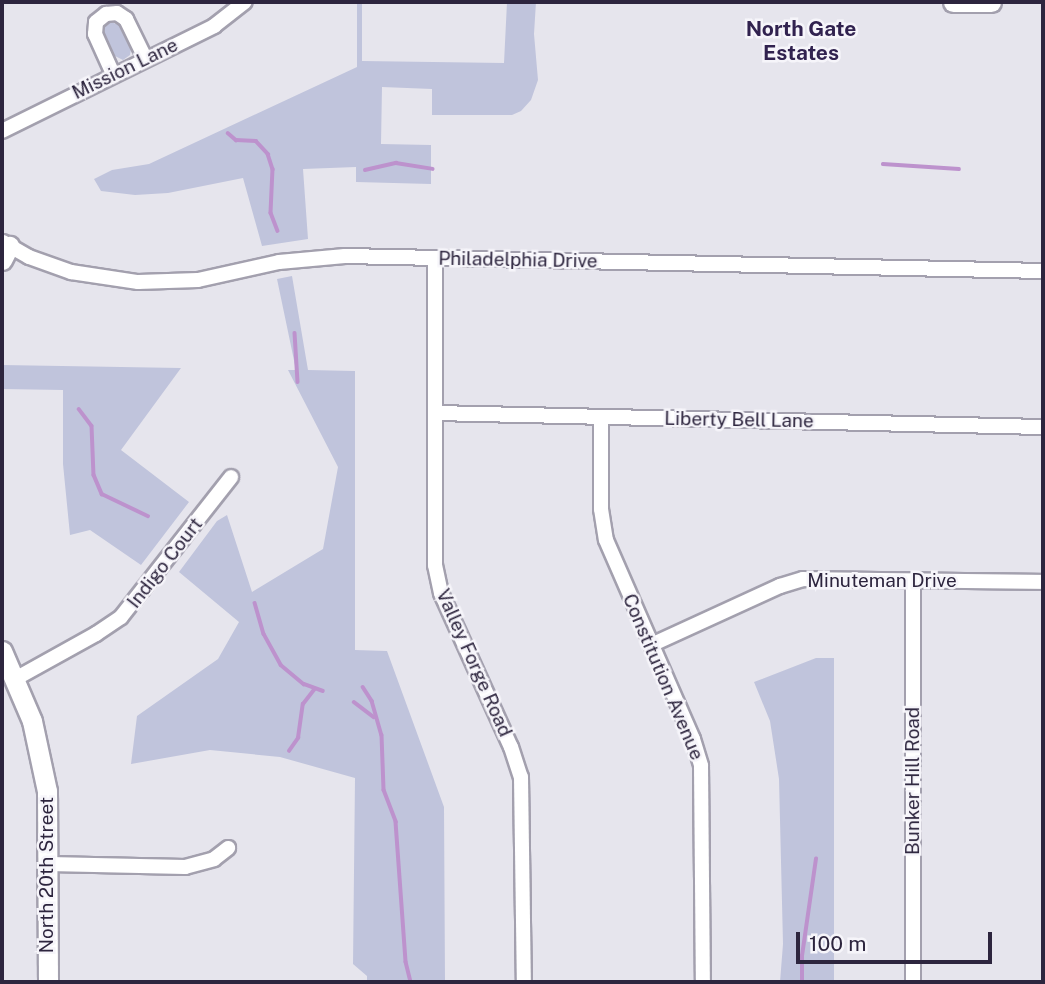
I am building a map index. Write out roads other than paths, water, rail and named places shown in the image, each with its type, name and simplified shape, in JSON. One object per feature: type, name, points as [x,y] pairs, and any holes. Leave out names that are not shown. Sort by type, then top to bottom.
[{"type":"street","name":"Mission Lane","points":[[2,131],[220,22],[245,2]]},
{"type":"street","points":[[953,2],[991,2]]},
{"type":"street","points":[[113,74],[95,34],[96,22],[106,14],[117,13],[126,19],[145,58]]},
{"type":"street","name":"Philadelphia Drive","points":[[4,249],[71,272],[138,282],[198,280],[322,256],[1043,271]]},
{"type":"street","name":"Valley Forge Road","points":[[435,258],[434,552],[438,581],[511,747],[522,784],[524,982]]},
{"type":"street","name":"Liberty Bell Lane","points":[[435,413],[1043,427]]},
{"type":"street","name":"Constitution Avenue","points":[[601,417],[603,530],[612,559],[693,739],[701,766],[703,982]]},
{"type":"street","name":"Indigo Court","points":[[15,679],[121,617],[231,477]]},
{"type":"street","name":"Minuteman Drive","points":[[651,645],[794,581],[820,577],[1043,582]]},
{"type":"street","name":"Bunker Hill Road","points":[[913,982],[914,580]]},
{"type":"street","name":"North 20th Street","points":[[2,650],[32,722],[44,772],[49,864],[48,982]]},
{"type":"street","points":[[49,864],[184,867],[214,859],[228,848]]},
{"type":"waterway","points":[[228,133],[236,140],[256,141],[268,154],[273,169],[271,213],[278,231]]},
{"type":"waterway","points":[[365,170],[396,163],[433,169]]},
{"type":"waterway","points":[[883,164],[959,169]]},
{"type":"waterway","points":[[295,333],[298,382]]},
{"type":"waterway","points":[[79,409],[92,426],[94,475],[102,494],[148,516]]},
{"type":"waterway","points":[[255,603],[264,634],[281,665],[304,684],[323,691]]},
{"type":"waterway","points":[[363,687],[372,701],[382,735],[384,790],[396,822],[406,962],[411,982]]},
{"type":"waterway","points":[[289,751],[298,738],[303,704],[314,690]]},
{"type":"waterway","points":[[354,702],[374,717]]},
{"type":"waterway","points":[[802,982],[802,956],[816,859]]},
{"type":"district","name":"North Gate Estates","points":[[801,41]]}]
